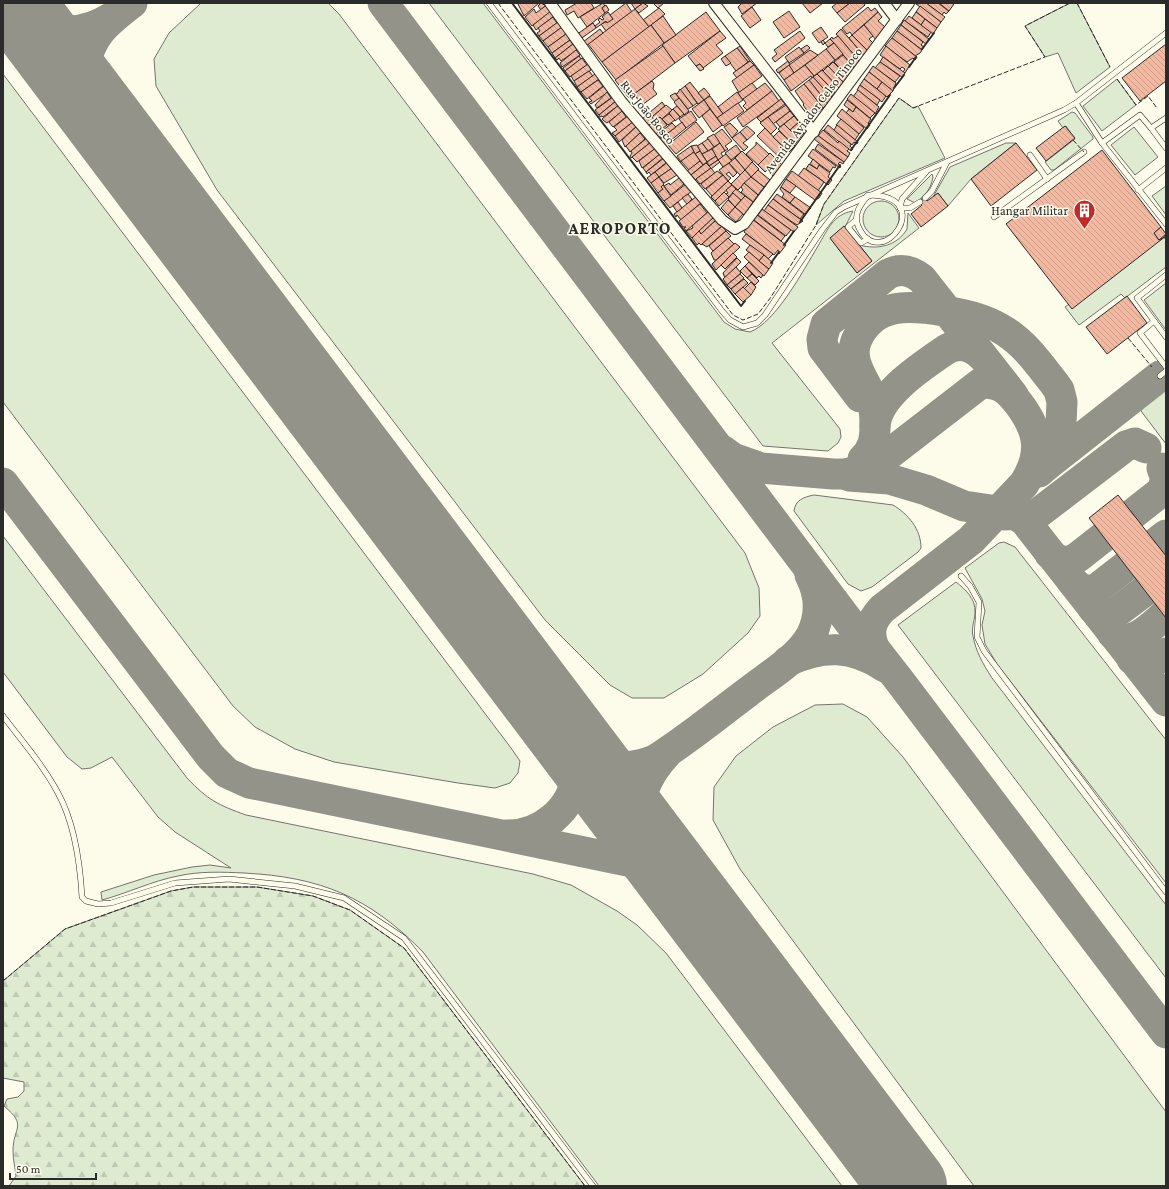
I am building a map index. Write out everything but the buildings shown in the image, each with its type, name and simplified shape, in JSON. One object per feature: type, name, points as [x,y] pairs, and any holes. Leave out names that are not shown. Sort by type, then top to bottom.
[{"type":"street","name":"Rua João Bosco","points":[[550,3],[595,66],[638,122],[722,220],[735,229]]},
{"type":"street","points":[[714,3],[814,132]]},
{"type":"street","points":[[884,3],[897,20]]},
{"type":"street","name":"Avenida Aviador Celso Tinoco","points":[[735,229],[744,224],[909,3]]},
{"type":"lane","points":[[489,3],[722,311],[730,320],[743,327],[757,323],[765,316],[822,230],[836,212],[868,195],[947,162],[1076,103],[1166,33]]},
{"type":"lane","points":[[1076,103],[1102,143],[1166,224]]},
{"type":"lane","points":[[1102,143],[1140,115],[1166,148]]},
{"type":"lane","points":[[1150,128],[1166,118]]},
{"type":"lane","points":[[994,217],[1084,152]]},
{"type":"lane","points":[[1030,155],[1047,179]]},
{"type":"lane","points":[[925,198],[932,191],[947,162]]},
{"type":"lane","points":[[1138,190],[1166,168]]},
{"type":"lane","points":[[856,220],[860,229],[868,239],[879,242],[892,238],[899,230],[902,221],[900,208],[902,199],[928,170]]},
{"type":"lane","points":[[868,195],[888,197],[895,201],[900,208]]},
{"type":"lane","points":[[868,195],[860,206],[856,220],[848,227],[861,243],[868,239]]},
{"type":"lane","points":[[900,208],[910,208],[920,202]]},
{"type":"lane","points":[[1166,275],[1137,298],[1166,337]]},
{"type":"lane","points":[[1154,321],[1140,333],[1166,367]]},
{"type":"lane","points":[[1160,376],[1166,371]]},
{"type":"lane","points":[[961,576],[970,586],[979,602],[978,637],[984,651],[1166,892]]},
{"type":"lane","points":[[3,716],[49,778],[66,810],[74,838],[82,897],[86,901],[98,904],[111,903],[175,883],[230,879],[295,886],[344,898],[404,938],[593,1186]]},
{"type":"green space","points":[[201,3],[328,3],[339,14],[745,553],[759,588],[760,616],[748,633],[703,674],[664,698],[632,698],[610,685],[545,620],[217,190],[156,86],[154,59],[169,33]]},
{"type":"green space","points":[[429,3],[483,3],[724,322],[735,329],[750,332],[769,318],[797,282],[831,224],[840,216],[853,211],[845,227],[830,238],[857,273],[872,261],[859,245],[880,247],[892,243],[903,235],[907,229],[908,213],[919,228],[772,343],[840,429],[841,437],[838,443],[828,451],[763,446]]},
{"type":"green space","points":[[1070,3],[1077,3],[1110,67],[1076,93],[1058,53],[1045,57],[1025,26]]},
{"type":"green space","points":[[3,74],[511,748],[520,761],[518,773],[510,783],[495,788],[334,762],[295,749],[255,727],[233,706],[3,402]]},
{"type":"green space","points":[[1117,79],[1136,105],[1102,131],[1083,106]]},
{"type":"green space","points":[[899,98],[913,108],[918,106],[945,158],[844,201],[816,225],[824,204]]},
{"type":"green space","points":[[1072,112],[1075,113],[1093,139],[1054,170],[1051,170],[1045,162],[1075,139],[1066,126],[1063,128],[1058,121]]},
{"type":"green space","points":[[1134,127],[1158,157],[1135,175],[1111,145]]},
{"type":"green space","points":[[1006,143],[1016,143],[971,179],[948,206],[938,193],[933,197],[950,167]]},
{"type":"green space","points":[[932,174],[933,177],[931,185],[922,198],[915,203],[907,199]]},
{"type":"green space","points":[[1166,186],[1166,215],[1152,196]]},
{"type":"green space","points":[[884,201],[894,206],[898,212],[898,226],[894,232],[888,236],[878,237],[868,232],[864,226],[863,216],[868,206],[874,202]]},
{"type":"green space","points":[[1161,234],[1166,240],[1166,267],[1125,298],[1121,294],[1079,325],[1065,307]]},
{"type":"green space","points":[[1166,283],[1166,330],[1144,300]]},
{"type":"green space","points":[[1166,386],[1166,444],[1141,411],[1144,404]]},
{"type":"green space","points":[[814,495],[893,505],[904,513],[913,523],[919,535],[921,548],[918,552],[872,587],[861,591],[848,584],[794,511],[798,502]]},
{"type":"green space","points":[[3,536],[187,778],[201,792],[221,805],[246,815],[533,874],[571,885],[617,911],[637,925],[666,953],[842,1186],[599,1186],[423,952],[383,917],[342,893],[297,879],[272,875],[211,872],[186,874],[168,878],[102,900],[101,892],[154,875],[210,865],[231,868],[175,832],[158,817],[112,757],[91,768],[82,769],[67,757],[3,672]]},
{"type":"green space","points":[[1004,542],[1015,547],[1166,740],[1166,883],[997,664],[985,644],[982,625],[985,611],[982,599],[965,568],[999,543]]},
{"type":"green space","points":[[956,582],[966,591],[974,603],[974,642],[980,658],[992,678],[1166,905],[1166,978],[898,625]]},
{"type":"green space","points":[[843,704],[867,717],[903,757],[1166,1112],[1166,1186],[974,1186],[740,869],[713,820],[714,787],[736,756],[773,727],[815,705]]},
{"type":"green space","points":[[193,887],[257,887],[313,896],[350,910],[404,948],[585,1186],[9,1186],[16,1176],[13,1151],[18,1127],[16,1118],[4,1106],[7,1099],[18,1097],[24,1091],[24,1082],[3,1078],[3,981],[65,929],[171,891]]},
{"type":"taxiway","points":[[17,3],[27,14],[38,22],[62,30],[74,31],[86,29],[112,17]]},
{"type":"taxiway","points":[[112,131],[93,100],[88,84],[86,67],[91,46],[95,38],[115,16],[132,3]]},
{"type":"taxiway","points":[[383,3],[850,623],[874,648],[899,680],[1166,1033]]},
{"type":"taxiway","points":[[860,397],[823,348],[822,339],[826,324],[888,274],[897,271],[910,272],[922,279],[1013,395]]},
{"type":"taxiway","points":[[863,459],[873,444],[875,414],[872,397],[857,367],[854,353],[855,346],[864,327],[873,318],[883,312],[906,307],[952,312],[984,320],[999,327],[1026,349],[1054,383],[1059,390],[1062,402],[1061,423],[1049,463],[1039,472]]},
{"type":"taxiway","points":[[875,426],[878,414],[892,392],[902,382],[947,349],[956,346],[964,346],[980,354]]},
{"type":"taxiway","points":[[1047,465],[1160,376]]},
{"type":"taxiway","points":[[722,450],[733,458],[761,468],[845,474],[875,465],[981,383],[993,384],[1003,388],[1019,404],[1031,424],[1035,434],[1036,443],[1034,463],[1024,484],[971,540],[882,609],[875,618],[871,627],[871,637],[874,648]]},
{"type":"taxiway","points":[[849,476],[889,479],[926,490],[964,506],[1031,516],[1037,514],[1126,446],[1135,443],[1146,448]]},
{"type":"taxiway","points":[[1050,554],[1057,559],[1064,561],[1071,561],[1078,557],[1162,491],[1166,479],[1162,468]]},
{"type":"taxiway","points":[[3,483],[211,757],[227,773],[249,783],[647,865],[670,876],[682,886]]},
{"type":"taxiway","points":[[1005,515],[1015,514],[1025,521],[1166,701]]},
{"type":"taxiway","points":[[1072,581],[1082,590],[1095,590],[1166,535]]},
{"type":"taxiway","points":[[561,726],[582,748],[592,756],[613,766],[625,767],[639,765],[655,760],[690,736],[782,667],[791,660],[805,644],[811,636],[818,613],[816,590],[810,575]]},
{"type":"taxiway","points":[[1093,608],[1103,615],[1114,614],[1166,575]]},
{"type":"taxiway","points":[[1113,634],[1120,638],[1134,638],[1166,614]]},
{"type":"taxiway","points":[[788,661],[813,652],[837,650],[849,651],[861,655],[885,667]]},
{"type":"taxiway","points":[[1132,659],[1141,664],[1150,664],[1166,653]]},
{"type":"taxiway","points":[[507,835],[531,831],[542,826],[552,819],[568,800],[576,777],[576,765],[564,733]]},
{"type":"taxiway","points":[[667,753],[648,779],[641,799],[640,810],[641,820],[647,837],[677,879]]},
{"type":"runway","points":[[15,3],[908,1186]]},
{"type":"fence","points":[[498,3],[733,315],[743,320],[758,314],[771,297],[816,225],[824,204],[899,98],[913,108],[1045,57],[1025,26],[1070,3]]},
{"type":"fence","points":[[1077,3],[1110,67]]},
{"type":"fence","points":[[1117,79],[1136,105],[1148,96],[1157,108]]},
{"type":"fence","points":[[1073,140],[1084,152]]},
{"type":"fence","points":[[1128,338],[1152,367]]},
{"type":"fence","points":[[3,981],[65,929],[171,891],[193,887],[257,887],[313,896],[350,910],[404,948],[585,1186]]},
{"type":"wall","points":[[512,3],[741,306],[745,301]]},
{"type":"wall","points":[[922,49],[934,33]]},
{"type":"wall","points":[[909,67],[916,57]]},
{"type":"wall","points":[[894,88],[904,75]]},
{"type":"wall","points":[[851,150],[890,95]]},
{"type":"wall","points":[[800,222],[840,165]]},
{"type":"wall","points":[[784,245],[794,231]]},
{"type":"wall","points":[[771,263],[779,252]]},
{"type":"place","name":"Hangar Militar","points":[[1084,230]]},
{"type":"district","name":"AEROPORTO","points":[[620,228]]}]
